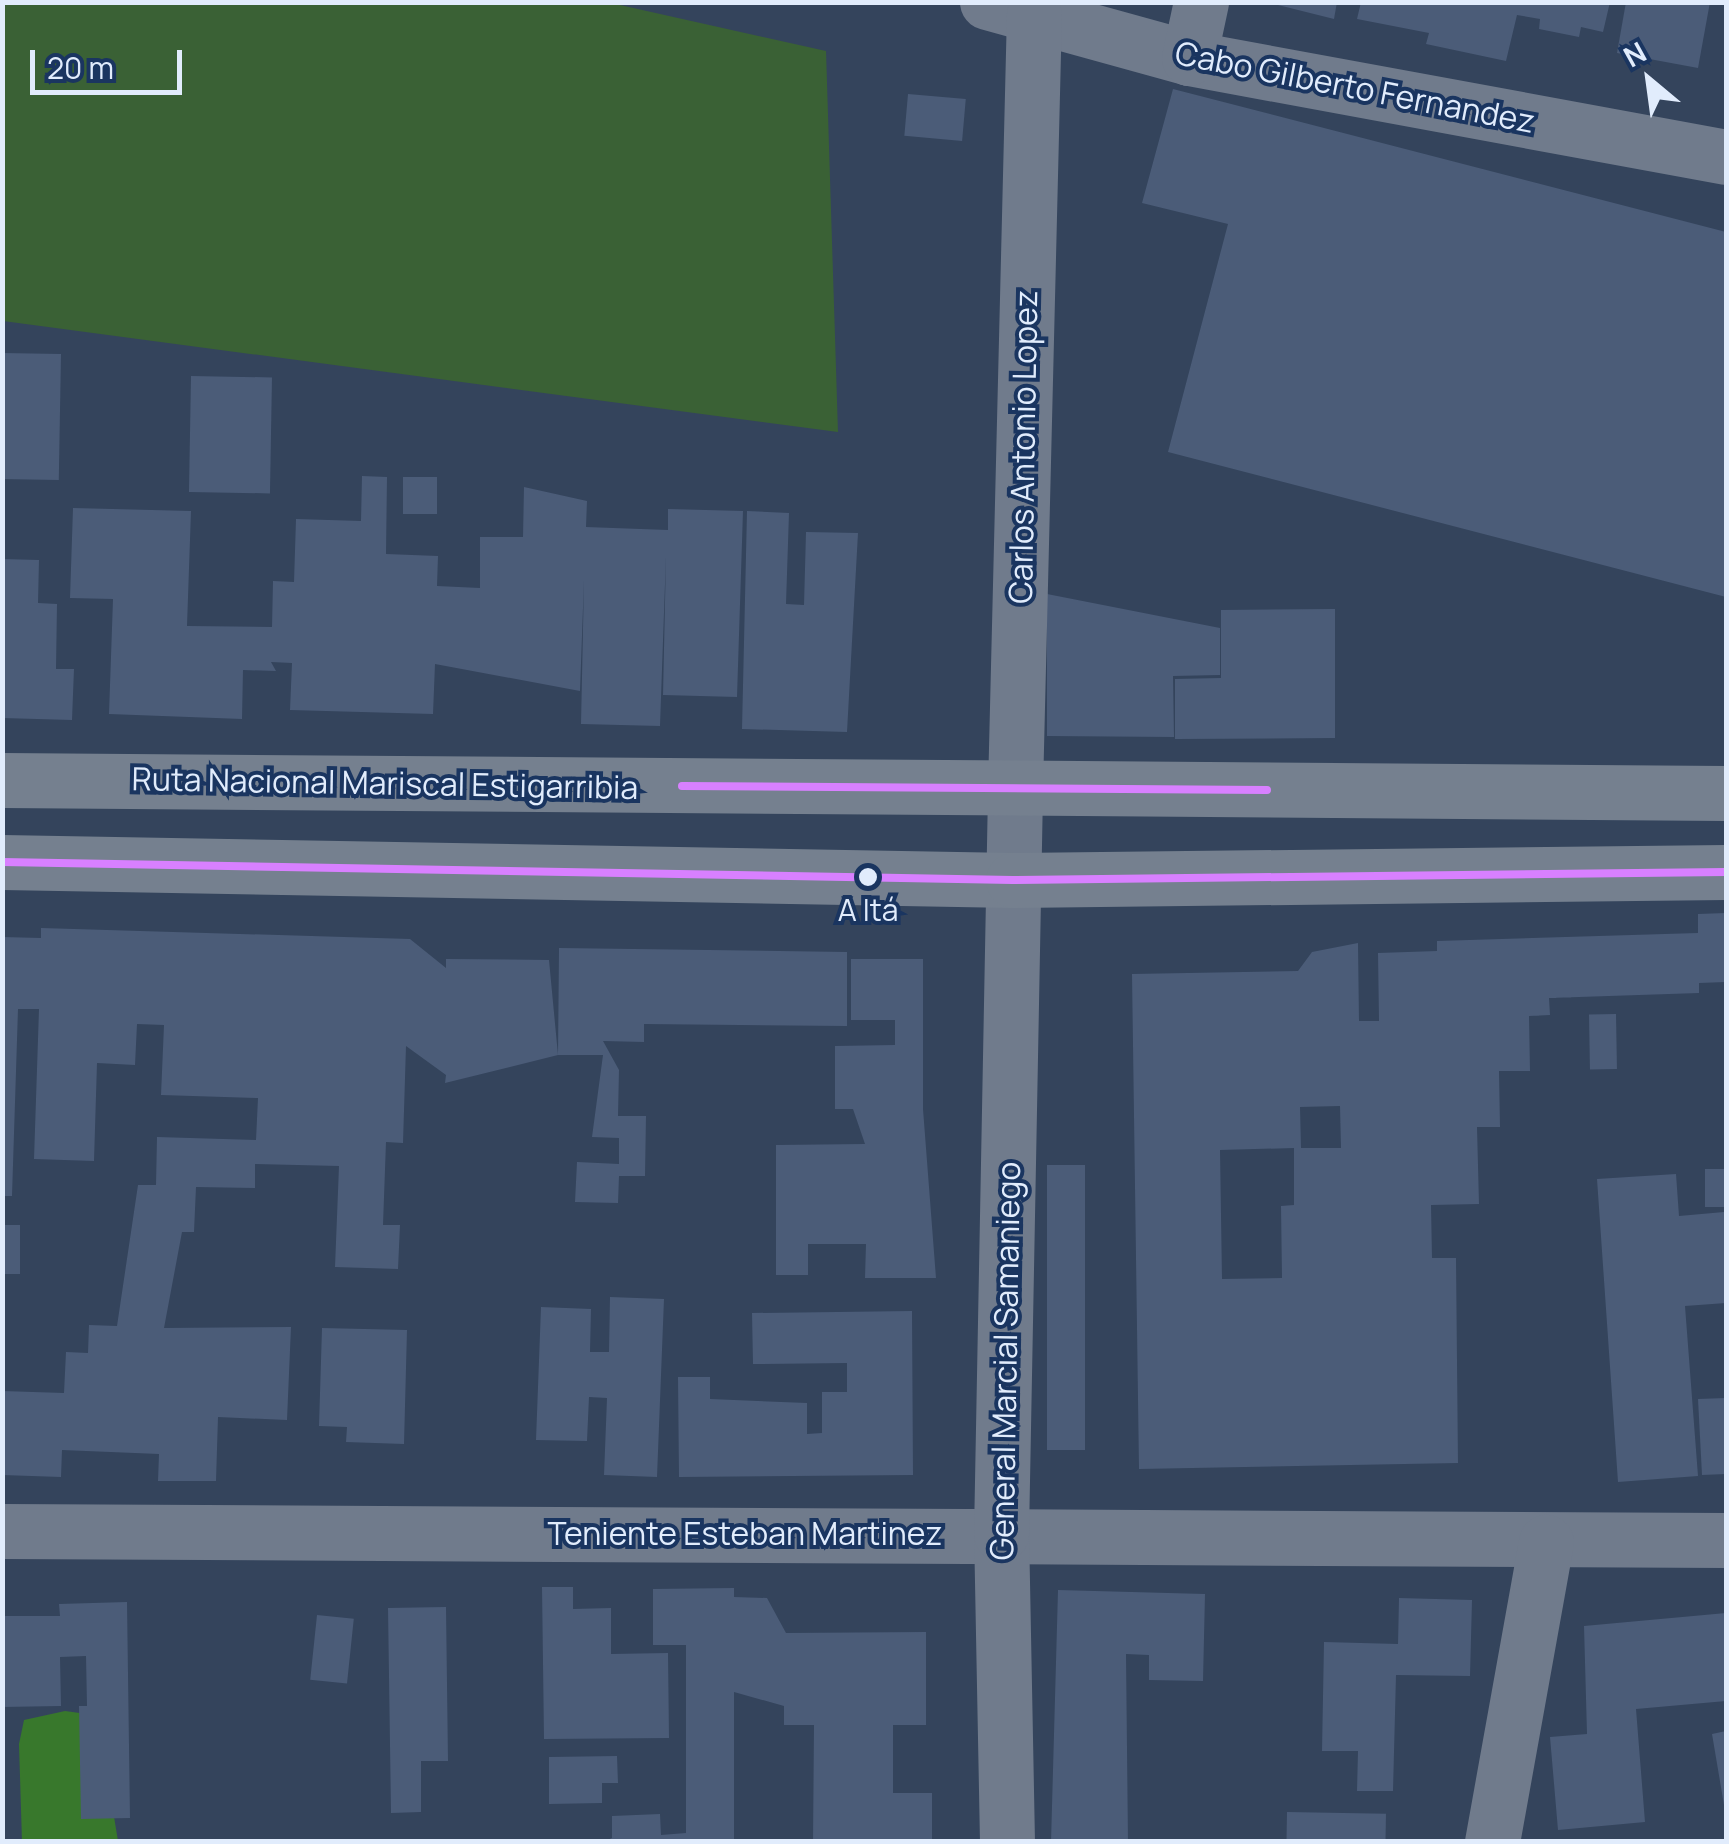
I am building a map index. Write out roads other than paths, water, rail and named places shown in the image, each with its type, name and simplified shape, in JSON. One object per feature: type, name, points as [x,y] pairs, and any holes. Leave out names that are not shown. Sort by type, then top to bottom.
[{"type":"highway","name":"Ruta Nacional Mariscal Estigarribia","points":[[2,780],[1726,792]]},
{"type":"highway","points":[[2,862],[1013,880],[1726,872]]},
{"type":"street","points":[[1189,58],[1202,2]]},
{"type":"street","name":"Cabo Gilberto Fernandez","points":[[1010,8],[1189,58],[1726,157]]},
{"type":"street","name":"Carlos Antonio Lopez","points":[[1010,8],[1013,880]]},
{"type":"street","name":"General Marcial Samaniego","points":[[1007,1842],[1001,1534],[1013,880]]},
{"type":"street","name":"Teniente Esteban Martinez","points":[[2,1531],[1726,1540]]},
{"type":"street","points":[[1492,1842],[1546,1542]]},
{"type":"place","name":"A Itá","points":[[868,877]]}]
